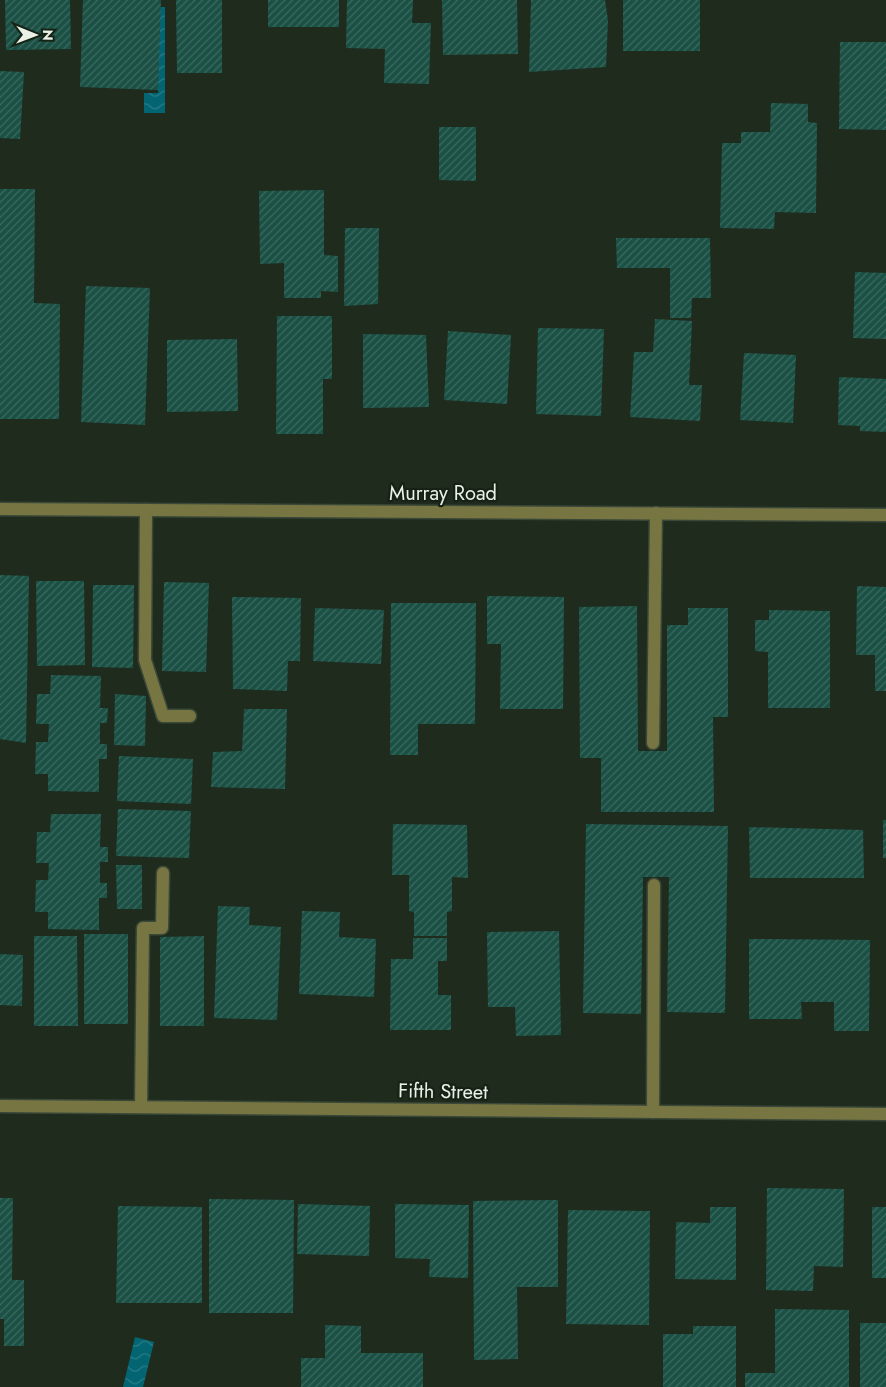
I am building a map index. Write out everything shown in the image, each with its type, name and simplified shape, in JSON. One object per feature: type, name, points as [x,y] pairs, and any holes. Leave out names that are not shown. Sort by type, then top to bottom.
[{"type":"street","name":"Murray Road","points":[[0,509],[886,515]]},
{"type":"street","points":[[146,510],[145,660],[163,716],[190,716]]},
{"type":"street","points":[[653,743],[656,513]]},
{"type":"street","points":[[141,1107],[143,928],[162,928],[163,873]]},
{"type":"street","points":[[652,1112],[654,885]]},
{"type":"street","name":"Fifth Street","points":[[0,1106],[886,1114]]},
{"type":"water","points":[[159,7],[165,7],[165,113],[144,113],[144,93],[158,93]]},
{"type":"water","points":[[135,1337],[154,1342],[143,1387],[123,1387]]},
{"type":"building","points":[[5,0],[70,0],[71,49],[6,50]]},
{"type":"building","points":[[83,0],[161,0],[158,90],[80,87]]},
{"type":"building","points":[[176,0],[222,0],[222,73],[177,73]]},
{"type":"building","points":[[268,0],[339,0],[339,27],[268,27]]},
{"type":"building","points":[[347,0],[413,0],[412,23],[431,23],[429,84],[384,83],[385,49],[346,48]]},
{"type":"building","points":[[442,0],[517,0],[518,54],[443,55]]},
{"type":"building","points":[[531,0],[605,0],[608,20],[606,67],[529,72]]},
{"type":"building","points":[[623,0],[700,0],[700,51],[623,51]]},
{"type":"building","points":[[840,42],[886,42],[886,130],[839,129]]},
{"type":"building","points":[[0,71],[24,72],[20,139],[0,138]]},
{"type":"building","points":[[771,103],[808,104],[808,122],[817,123],[816,213],[775,212],[774,229],[720,228],[722,143],[741,143],[741,132],[770,132]]},
{"type":"building","points":[[439,127],[476,127],[476,181],[439,180]]},
{"type":"building","points":[[0,189],[35,189],[34,303],[60,304],[59,419],[0,419]]},
{"type":"building","points":[[324,190],[324,255],[338,256],[338,292],[321,291],[321,298],[284,298],[284,263],[260,264],[259,191]]},
{"type":"building","points":[[345,228],[379,228],[378,304],[344,306]]},
{"type":"building","points":[[616,238],[710,238],[711,298],[692,298],[691,318],[670,318],[670,268],[617,268]]},
{"type":"building","points":[[855,272],[886,273],[886,339],[853,338]]},
{"type":"building","points":[[86,286],[150,288],[145,425],[81,422]]},
{"type":"building","points":[[277,316],[332,316],[332,379],[323,379],[323,434],[276,434]]},
{"type":"building","points":[[655,319],[692,321],[689,385],[702,385],[700,421],[630,417],[634,352],[653,352]]},
{"type":"building","points":[[538,328],[604,329],[601,416],[536,414]]},
{"type":"building","points":[[448,331],[511,335],[507,404],[444,400]]},
{"type":"building","points":[[363,334],[426,335],[429,407],[363,408]]},
{"type":"building","points":[[237,339],[238,411],[167,412],[167,340]]},
{"type":"building","points":[[744,353],[796,355],[793,423],[740,420]]},
{"type":"building","points":[[839,377],[886,379],[886,432],[860,431],[860,426],[838,425]]},
{"type":"building","points":[[0,575],[29,576],[26,743],[0,739]]},
{"type":"building","points":[[36,581],[84,581],[85,665],[37,666]]},
{"type":"building","points":[[164,582],[209,583],[206,672],[162,671]]},
{"type":"building","points":[[93,585],[134,585],[133,668],[92,667]]},
{"type":"building","points":[[857,586],[886,587],[886,691],[875,691],[875,655],[856,655]]},
{"type":"building","points":[[487,596],[564,597],[563,709],[500,709],[501,644],[487,644]]},
{"type":"building","points":[[232,597],[301,598],[300,661],[288,661],[287,691],[233,689]]},
{"type":"building","points":[[391,603],[476,603],[475,724],[418,724],[418,755],[390,755]]},
{"type":"building","points":[[637,606],[638,751],[667,751],[667,625],[688,625],[688,608],[728,608],[728,717],[713,717],[714,812],[601,812],[601,758],[580,758],[579,607]]},
{"type":"building","points":[[315,608],[384,610],[381,664],[313,661]]},
{"type":"building","points":[[769,610],[830,611],[830,708],[768,708],[768,652],[755,651],[755,620],[769,620]]},
{"type":"building","points":[[51,675],[101,676],[100,708],[108,708],[107,723],[100,723],[100,744],[107,744],[107,759],[99,759],[99,792],[48,791],[48,774],[35,774],[36,742],[48,742],[49,724],[36,724],[37,694],[50,694]]},
{"type":"building","points":[[115,694],[146,696],[145,746],[114,745]]},
{"type":"building","points":[[244,709],[287,709],[285,789],[211,787],[213,752],[242,751]]},
{"type":"building","points":[[119,756],[193,759],[191,804],[117,801]]},
{"type":"building","points":[[118,809],[191,811],[189,858],[116,856]]},
{"type":"building","points":[[51,814],[101,814],[100,847],[108,847],[108,862],[100,862],[100,883],[107,883],[107,898],[99,898],[99,930],[48,929],[48,912],[35,912],[36,880],[48,880],[49,863],[36,863],[37,832],[50,832]]},
{"type":"building","points":[[883,820],[886,820],[886,858],[883,858]]},
{"type":"building","points":[[393,824],[467,825],[468,878],[452,877],[452,911],[447,912],[447,936],[414,936],[414,912],[409,911],[409,875],[392,875]]},
{"type":"building","points":[[586,824],[728,826],[725,1013],[667,1012],[669,877],[643,877],[641,1014],[583,1013]]},
{"type":"building","points":[[749,827],[863,830],[864,878],[750,878]]},
{"type":"building","points":[[116,865],[142,865],[142,909],[117,909]]},
{"type":"building","points":[[218,906],[250,907],[249,925],[281,927],[277,1020],[214,1018]]},
{"type":"building","points":[[302,911],[340,912],[339,937],[376,939],[374,997],[299,994]]},
{"type":"building","points":[[559,931],[561,1035],[516,1036],[515,1007],[488,1007],[487,932]]},
{"type":"building","points":[[84,934],[128,934],[128,1024],[84,1024]]},
{"type":"building","points":[[34,936],[77,936],[78,1026],[34,1026]]},
{"type":"building","points":[[204,936],[204,1026],[160,1026],[160,937]]},
{"type":"building","points":[[413,938],[447,938],[447,961],[438,961],[438,995],[451,995],[451,1030],[390,1030],[391,959],[413,959]]},
{"type":"building","points":[[749,939],[870,940],[869,1031],[834,1031],[834,1002],[801,1002],[802,1019],[749,1019]]},
{"type":"building","points":[[0,954],[23,955],[22,1006],[0,1005]]},
{"type":"building","points":[[767,1188],[844,1189],[843,1267],[814,1266],[813,1291],[766,1290]]},
{"type":"building","points":[[0,1198],[13,1198],[12,1280],[24,1280],[24,1346],[4,1346],[4,1319],[0,1319]]},
{"type":"building","points":[[209,1199],[294,1200],[293,1313],[209,1313]]},
{"type":"building","points":[[558,1200],[558,1287],[517,1287],[518,1359],[474,1360],[473,1201]]},
{"type":"building","points":[[298,1204],[370,1206],[369,1256],[297,1254]]},
{"type":"building","points":[[395,1204],[469,1205],[468,1278],[429,1277],[430,1259],[395,1258]]},
{"type":"building","points":[[118,1206],[202,1207],[202,1303],[116,1303]]},
{"type":"building","points":[[710,1207],[736,1207],[736,1280],[675,1279],[676,1222],[710,1223]]},
{"type":"building","points":[[872,1207],[886,1207],[886,1278],[872,1278]]},
{"type":"building","points":[[568,1210],[650,1211],[649,1325],[566,1324]]},
{"type":"building","points":[[775,1309],[849,1310],[849,1387],[745,1387],[745,1373],[775,1373]]},
{"type":"building","points":[[860,1323],[886,1323],[886,1387],[860,1387]]},
{"type":"building","points":[[325,1325],[361,1326],[361,1353],[423,1353],[423,1387],[301,1387],[301,1358],[325,1358]]},
{"type":"building","points":[[693,1326],[736,1326],[736,1387],[663,1387],[663,1334],[693,1334]]}]
